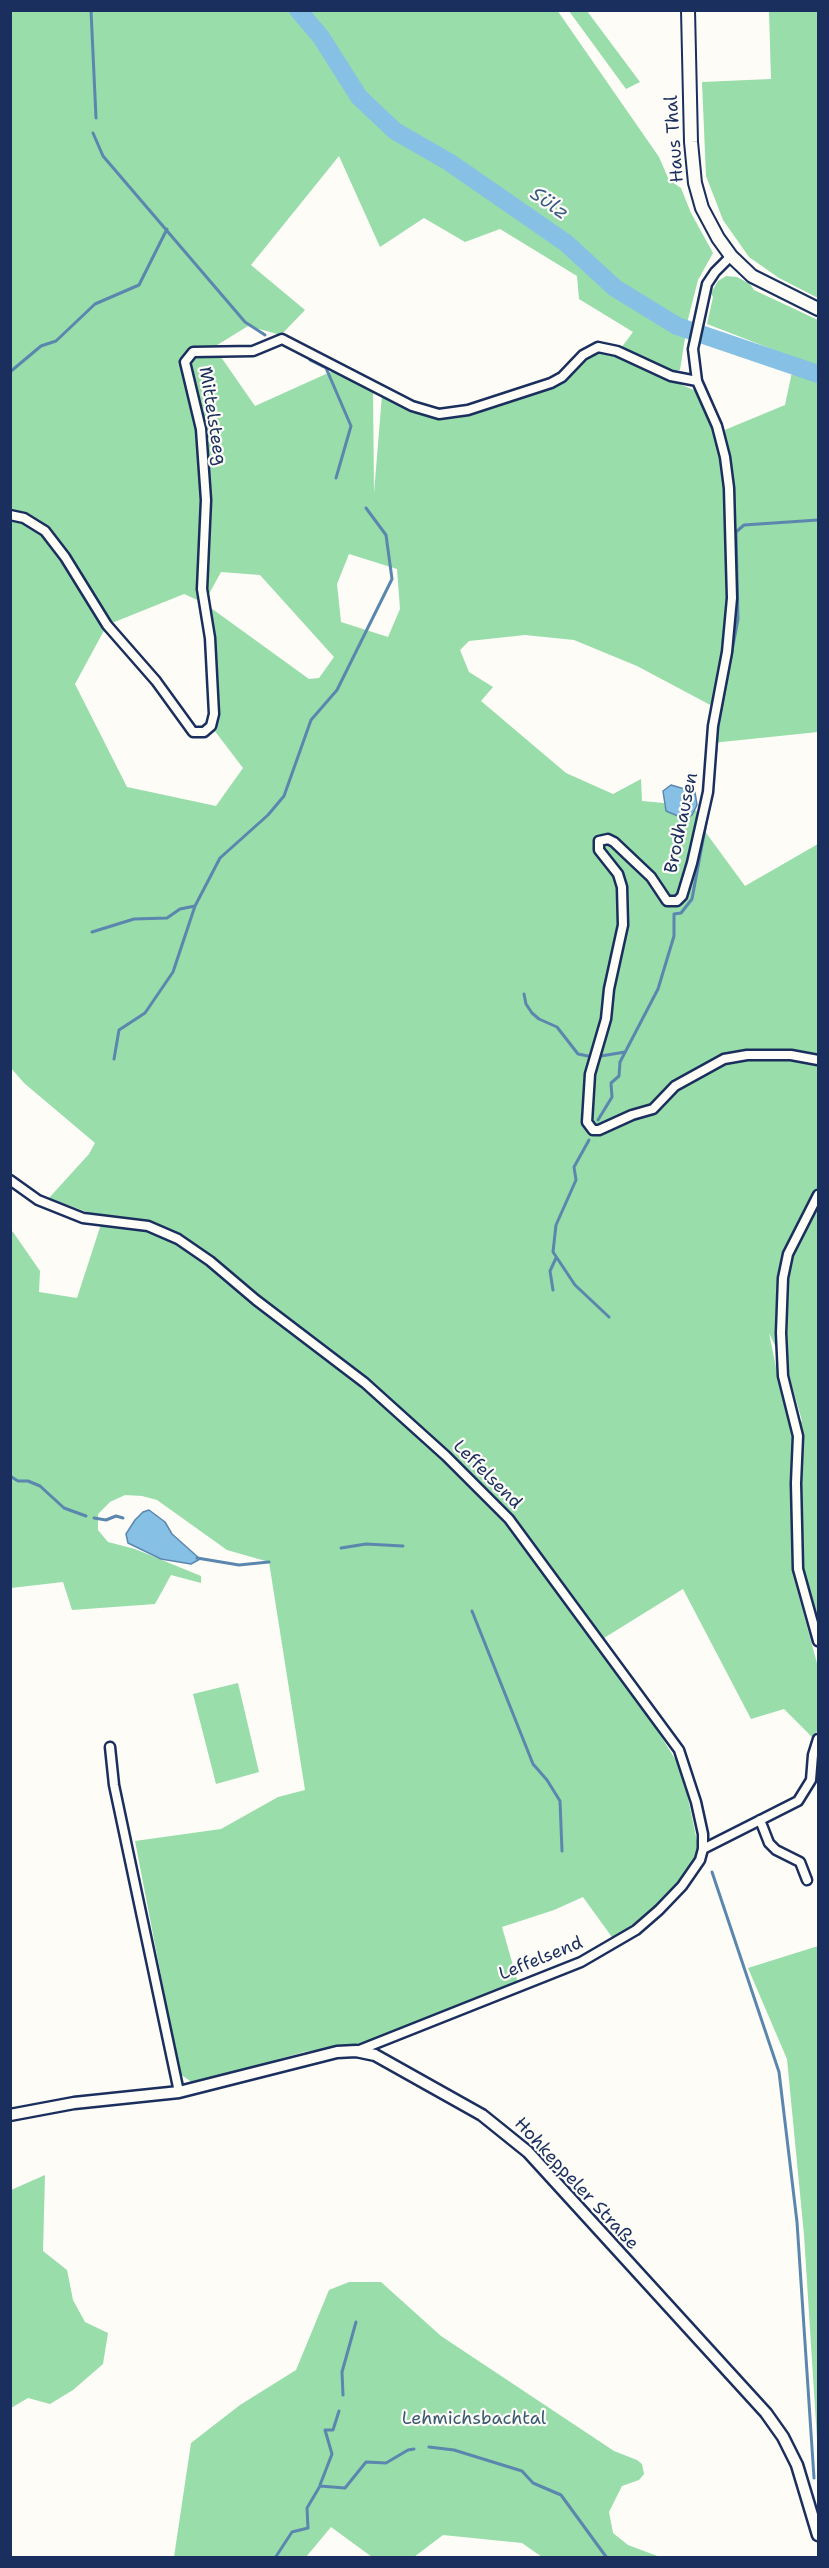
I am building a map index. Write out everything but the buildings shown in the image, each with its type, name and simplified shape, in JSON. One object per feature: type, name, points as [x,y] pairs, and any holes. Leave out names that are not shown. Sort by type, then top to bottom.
[{"type":"main road","name":"Haus Thal","points":[[688,10],[691,136],[695,183],[709,223],[731,256],[752,276],[819,309]]},
{"type":"street","name":"Brodhausen","points":[[731,256],[707,284],[700,306],[693,349],[697,381],[717,426],[725,457],[729,488],[732,598],[727,652],[713,726],[708,792],[692,863],[682,896],[677,901],[667,901],[651,877],[614,842],[608,839],[599,841],[598,850],[618,874],[622,887],[623,925],[609,989],[606,1019],[590,1074],[587,1122],[593,1130],[599,1130],[632,1115],[653,1109],[675,1086],[724,1059],[747,1055],[791,1055],[819,1060]]},
{"type":"street","name":"Mittelsteeg","points":[[10,515],[24,518],[45,531],[65,557],[106,625],[156,681],[193,732],[204,732],[211,726],[214,714],[210,638],[202,590],[206,500],[203,453],[196,403],[185,362],[193,352],[253,351],[282,339],[412,406],[439,414],[468,410],[551,383],[562,377],[583,355],[598,347],[617,351],[671,376],[697,381]]},
{"type":"street","name":"Leffelsend","points":[[10,1180],[38,1200],[83,1218],[155,1228],[178,1239],[335,1359],[446,1456],[509,1519],[679,1750],[696,1802],[703,1849],[700,1860],[689,1877],[659,1910],[636,1930],[599,1953],[356,2051]]},
{"type":"street","points":[[819,1195],[788,1254],[782,1287],[781,1333],[783,1376],[798,1436],[796,1483],[798,1569],[819,1641]]},
{"type":"street","points":[[703,1849],[798,1801],[811,1780],[813,1755],[819,1739]]},
{"type":"street","points":[[110,1747],[114,1785],[179,2092]]},
{"type":"street","points":[[760,1820],[769,1843],[776,1850],[800,1862],[807,1880]]},
{"type":"street","name":"Hohkeppeler Straße","points":[[10,2115],[74,2103],[179,2092],[314,2056],[356,2051],[375,2055],[482,2115],[528,2152],[766,2413],[783,2437],[797,2465],[819,2535]]},
{"type":"green space","points":[[557,10],[659,157],[669,180],[681,188],[691,213],[713,253],[698,280],[688,319],[680,370],[671,372],[621,348],[633,332],[579,299],[577,276],[500,229],[465,242],[424,218],[380,247],[339,156],[251,265],[305,310],[281,335],[248,326],[214,347],[255,406],[337,369],[373,389],[374,493],[382,395],[424,414],[438,416],[471,412],[551,388],[562,383],[591,356],[602,353],[696,391],[715,434],[785,405],[795,358],[707,324],[713,297],[711,293],[718,281],[726,276],[737,277],[750,284],[754,290],[818,320],[818,732],[712,743],[716,708],[637,666],[574,640],[525,635],[469,641],[460,650],[469,672],[493,687],[481,701],[566,773],[613,794],[641,779],[642,801],[664,803],[666,811],[678,816],[687,817],[695,810],[699,813],[701,826],[745,886],[818,844],[818,1630],[802,1568],[804,1553],[793,1554],[793,1575],[818,1667],[818,1730],[812,1737],[784,1709],[751,1719],[683,1589],[604,1638],[513,1514],[449,1451],[364,1376],[355,1382],[442,1460],[505,1524],[647,1714],[682,1770],[698,1846],[695,1860],[656,1905],[614,1940],[583,1897],[554,1910],[502,1927],[518,1983],[362,2043],[304,2052],[193,2083],[180,2074],[135,1841],[221,1829],[278,1797],[305,1790],[269,1562],[227,1550],[157,1500],[125,1495],[110,1502],[98,1514],[98,1530],[108,1542],[135,1549],[201,1576],[201,1583],[171,1575],[155,1604],[72,1610],[63,1582],[11,1588],[11,1231],[40,1271],[39,1292],[77,1298],[103,1218],[49,1198],[89,1154],[95,1143],[24,1083],[11,1068],[10,11]],"holes":[[[349,554],[397,569],[400,609],[388,637],[341,622],[337,584]],[[221,572],[260,575],[334,657],[319,678],[309,679],[204,603]],[[184,594],[204,603],[213,720],[211,726],[243,768],[216,806],[127,787],[75,684],[107,625]],[[769,1333],[789,1375],[802,1421],[792,1423],[778,1377]]]},
{"type":"green space","points":[[569,11],[587,11],[640,82],[626,89]]},
{"type":"green space","points":[[769,11],[818,11],[818,298],[779,278],[749,257],[723,220],[706,176],[702,82],[771,79]]},
{"type":"green space","points":[[238,1683],[259,1772],[216,1784],[193,1694]]},
{"type":"green space","points":[[818,1946],[818,2455],[804,2235],[787,2059],[748,1968]]},
{"type":"green space","points":[[45,2175],[43,2251],[67,2270],[73,2300],[85,2322],[108,2333],[103,2364],[73,2390],[50,2404],[28,2398],[11,2408],[11,2190]]},
{"type":"green space","name":"Lehmichsbachtal","points":[[349,2282],[381,2282],[441,2336],[614,2451],[642,2464],[644,2474],[639,2480],[622,2486],[609,2512],[613,2533],[628,2545],[660,2557],[542,2557],[522,2543],[443,2535],[414,2557],[372,2557],[331,2527],[306,2557],[174,2557],[191,2443],[240,2405],[296,2370],[329,2290]]},
{"type":"water","points":[[671,785],[695,792],[697,805],[692,815],[678,816],[666,811],[663,791]]},
{"type":"water","points":[[149,1510],[165,1522],[172,1534],[200,1559],[191,1564],[161,1559],[128,1543],[126,1534],[135,1520],[143,1512]]},
{"type":"waterway","points":[[91,10],[96,118]]},
{"type":"waterway","name":"Sülz","points":[[298,10],[321,37],[359,97],[395,131],[449,162],[566,243],[615,288],[677,326],[818,374]]},
{"type":"waterway","points":[[93,133],[103,156],[245,322],[265,335]]},
{"type":"waterway","points":[[10,372],[41,346],[56,341],[95,304],[139,285],[167,229]]},
{"type":"waterway","points":[[310,360],[326,368],[351,426],[336,478]]},
{"type":"waterway","points":[[114,1059],[119,1030],[145,1013],[173,972],[195,906],[220,858],[268,815],[284,796],[311,720],[337,690],[392,579],[386,535],[366,508]]},
{"type":"waterway","points":[[719,720],[738,619],[736,532],[744,525],[818,520]]},
{"type":"waterway","points":[[713,776],[716,748]]},
{"type":"waterway","points":[[598,1120],[612,1097],[611,1083],[619,1076],[620,1062],[658,989],[674,936],[674,914],[681,913],[692,899],[712,791]]},
{"type":"waterway","points":[[92,932],[134,919],[167,918],[180,909],[195,906]]},
{"type":"waterway","points":[[524,994],[526,1004],[532,1013],[539,1019],[557,1027],[578,1054],[588,1056]]},
{"type":"waterway","points":[[601,1056],[625,1052]]},
{"type":"waterway","points":[[589,1140],[574,1167],[576,1180],[556,1225],[553,1252],[575,1285],[609,1317]]},
{"type":"waterway","points":[[553,1290],[550,1271],[556,1258]]},
{"type":"waterway","points":[[10,1476],[18,1481],[28,1481],[40,1486],[64,1508],[86,1516]]},
{"type":"waterway","points":[[94,1518],[106,1520],[116,1516],[123,1518]]},
{"type":"waterway","points":[[341,1548],[366,1544],[403,1546]]},
{"type":"waterway","points":[[197,1558],[239,1565],[269,1562]]},
{"type":"waterway","points":[[472,1611],[533,1764],[547,1780],[560,1801],[562,1851]]},
{"type":"waterway","points":[[712,1872],[779,2072],[797,2222],[814,2478]]},
{"type":"waterway","points":[[343,2395],[342,2372],[356,2322]]},
{"type":"waterway","points":[[320,2485],[332,2454],[325,2430],[333,2430],[339,2411]]},
{"type":"waterway","points":[[429,2447],[454,2450],[522,2471],[533,2483],[561,2495],[607,2558]]},
{"type":"waterway","points":[[275,2558],[292,2532],[308,2528],[307,2508],[320,2486],[345,2488],[366,2462],[386,2463],[414,2449]]}]
